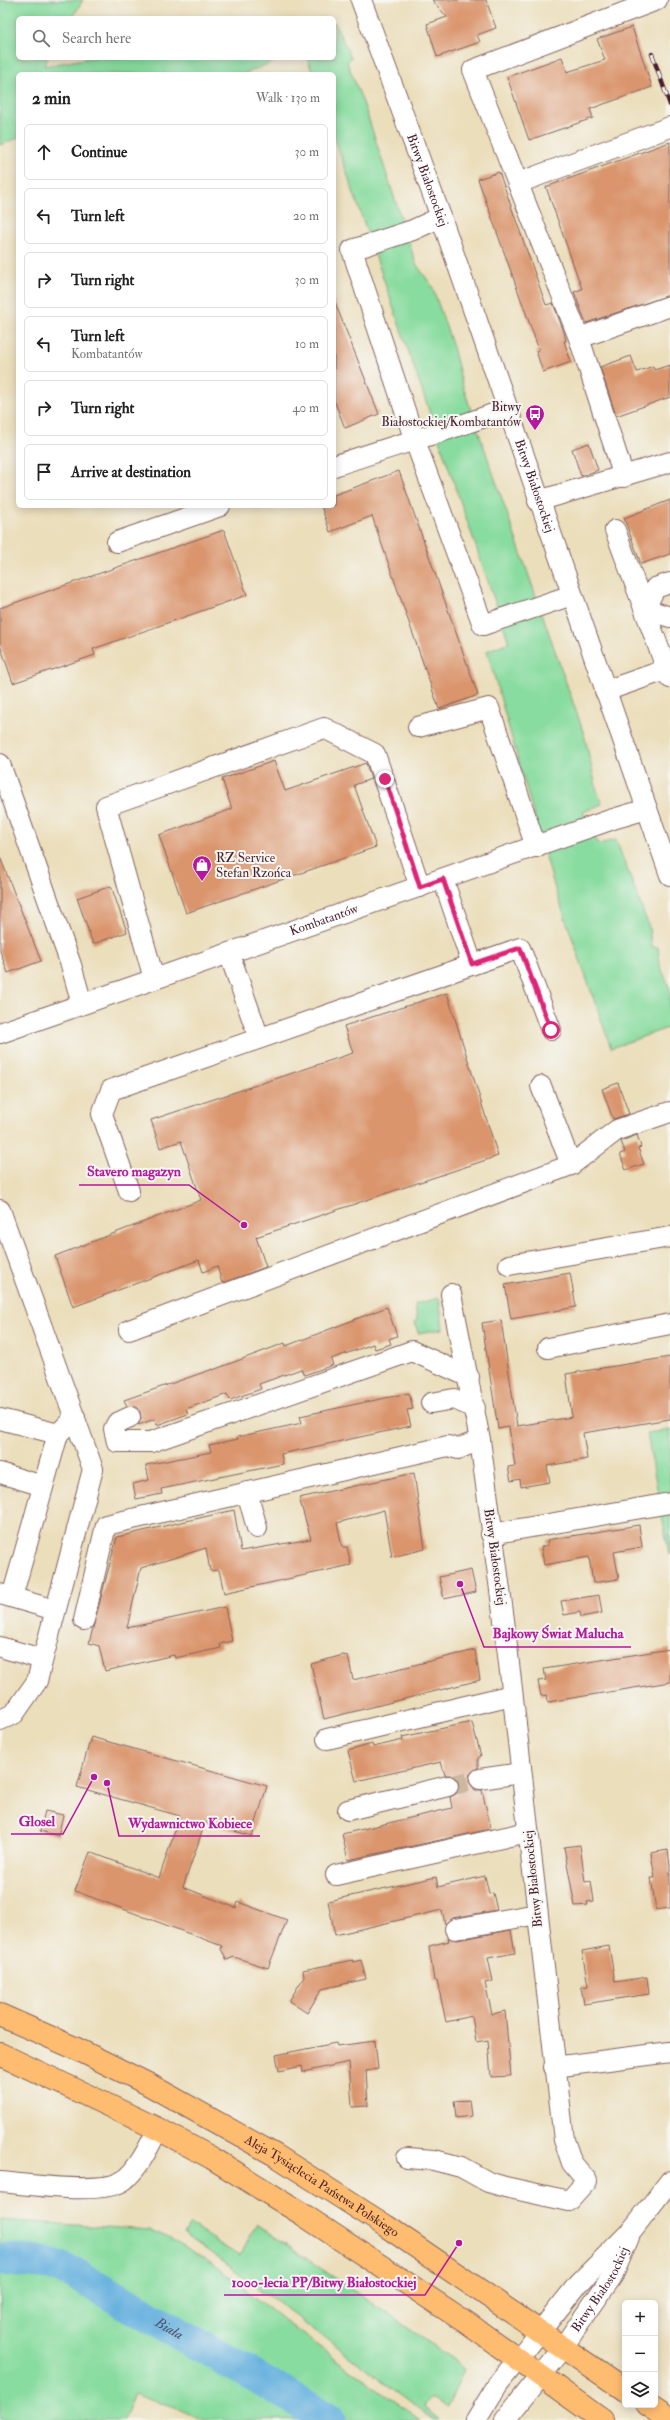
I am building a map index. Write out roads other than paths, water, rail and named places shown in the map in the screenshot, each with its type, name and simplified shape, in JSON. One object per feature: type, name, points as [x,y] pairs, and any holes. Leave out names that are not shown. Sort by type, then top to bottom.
[{"type":"main road","name":"Aleja Tysiąclecia Państwa Polskiego","points":[[0,2016],[78,2049],[148,2084],[275,2155],[386,2226],[622,2388]]},
{"type":"main road","points":[[0,2054],[158,2129],[218,2162],[360,2252],[466,2323],[602,2420]]},
{"type":"main road","points":[[360,2252],[374,2251],[386,2244],[388,2235],[386,2226]]},
{"type":"main road","points":[[652,2408],[670,2420]]},
{"type":"street","points":[[624,476],[579,338],[473,70],[657,0]]},
{"type":"street","name":"Bitwy Białostockiej","points":[[363,3],[441,217],[538,501],[647,809],[666,851],[670,875]]},
{"type":"street","points":[[518,183],[670,127]]},
{"type":"street","points":[[441,217],[413,230],[352,250],[415,441],[483,625],[572,595]]},
{"type":"street","points":[[579,338],[670,306]]},
{"type":"street","points":[[336,465],[391,446],[415,441],[506,408]]},
{"type":"street","points":[[538,501],[670,462]]},
{"type":"street","points":[[117,542],[214,508]]},
{"type":"street","points":[[605,691],[669,674],[615,530]]},
{"type":"street","points":[[645,609],[655,588],[670,583]]},
{"type":"street","points":[[645,609],[670,617]]},
{"type":"street","points":[[418,727],[489,708],[536,847]]},
{"type":"street","points":[[154,979],[106,806],[324,728],[374,754],[420,887]]},
{"type":"street","points":[[0,764],[71,965],[82,1004]]},
{"type":"street","name":"Kombatantów","points":[[0,1033],[536,847],[612,819],[647,809]]},
{"type":"street","points":[[443,879],[472,964]]},
{"type":"street","points":[[130,1192],[102,1114],[111,1090],[520,948],[551,1030]]},
{"type":"street","points":[[229,953],[259,1038]]},
{"type":"street","points":[[541,1086],[571,1165]]},
{"type":"street","points":[[128,1330],[571,1165],[617,1130],[670,1112]]},
{"type":"street","points":[[0,1210],[93,1469],[37,1680],[26,1700],[14,1714],[0,1720]]},
{"type":"street","points":[[509,1265],[670,1237]]},
{"type":"street","name":"Bitwy Białostockiej","points":[[407,2158],[434,2160],[461,2167],[488,2182],[569,2201],[587,2181],[572,2163],[564,2140],[512,1695],[480,1440],[452,1294]]},
{"type":"street","points":[[548,1348],[670,1324]]},
{"type":"street","points":[[130,1417],[117,1423],[114,1428],[117,1442],[151,1442],[412,1351],[469,1377]]},
{"type":"street","points":[[431,1402],[454,1399],[475,1408]]},
{"type":"street","points":[[56,1610],[6,1596],[43,1486],[58,1434],[75,1417]]},
{"type":"street","points":[[0,1419],[58,1434]]},
{"type":"street","points":[[84,1620],[106,1525],[448,1446],[458,1450],[480,1440]]},
{"type":"street","points":[[0,1473],[43,1486]]},
{"type":"street","points":[[247,1492],[257,1528]]},
{"type":"street","points":[[491,1534],[670,1503]]},
{"type":"street","points":[[0,1647],[42,1659]]},
{"type":"street","points":[[327,1739],[512,1695]]},
{"type":"street","points":[[480,1779],[521,1773]]},
{"type":"street","points":[[348,1810],[448,1786]]},
{"type":"street","points":[[336,1875],[528,1832]]},
{"type":"street","points":[[455,1929],[537,1914]]},
{"type":"street","points":[[554,2064],[670,2052]]},
{"type":"street","points":[[0,2182],[95,2189],[124,2181],[146,2154],[158,2129]]},
{"type":"street","name":"Bitwy Białostockiej","points":[[476,2420],[498,2384],[579,2283],[632,2230],[670,2181]]},
{"type":"street","name":"Bitwy Białostockiej","points":[[505,2420],[564,2347],[613,2275],[632,2230]]},
{"type":"waterway","name":"Biała","points":[[0,2259],[50,2264],[73,2273],[331,2420]]},
{"type":"tunnel","points":[[448,1786],[480,1779]]},
{"type":"railway","points":[[652,54],[670,105]]},
{"type":"place","name":"Bitwy Białostockiej/Kombatantów","points":[[535,431]]},
{"type":"place","name":"RZ Service Stefan Rzońca","points":[[202,882]]},
{"type":"place","name":"Stavero magazyn","points":[[244,1225]]},
{"type":"place","name":"Bajkowy Świat Malucha","points":[[460,1584]]},
{"type":"place","name":"Glosel","points":[[94,1777]]},
{"type":"place","name":"Wydawnictwo Kobiece","points":[[107,1783]]},
{"type":"place","name":"1000-lecia PP/Bitwy Białostockiej","points":[[459,2243]]}]
